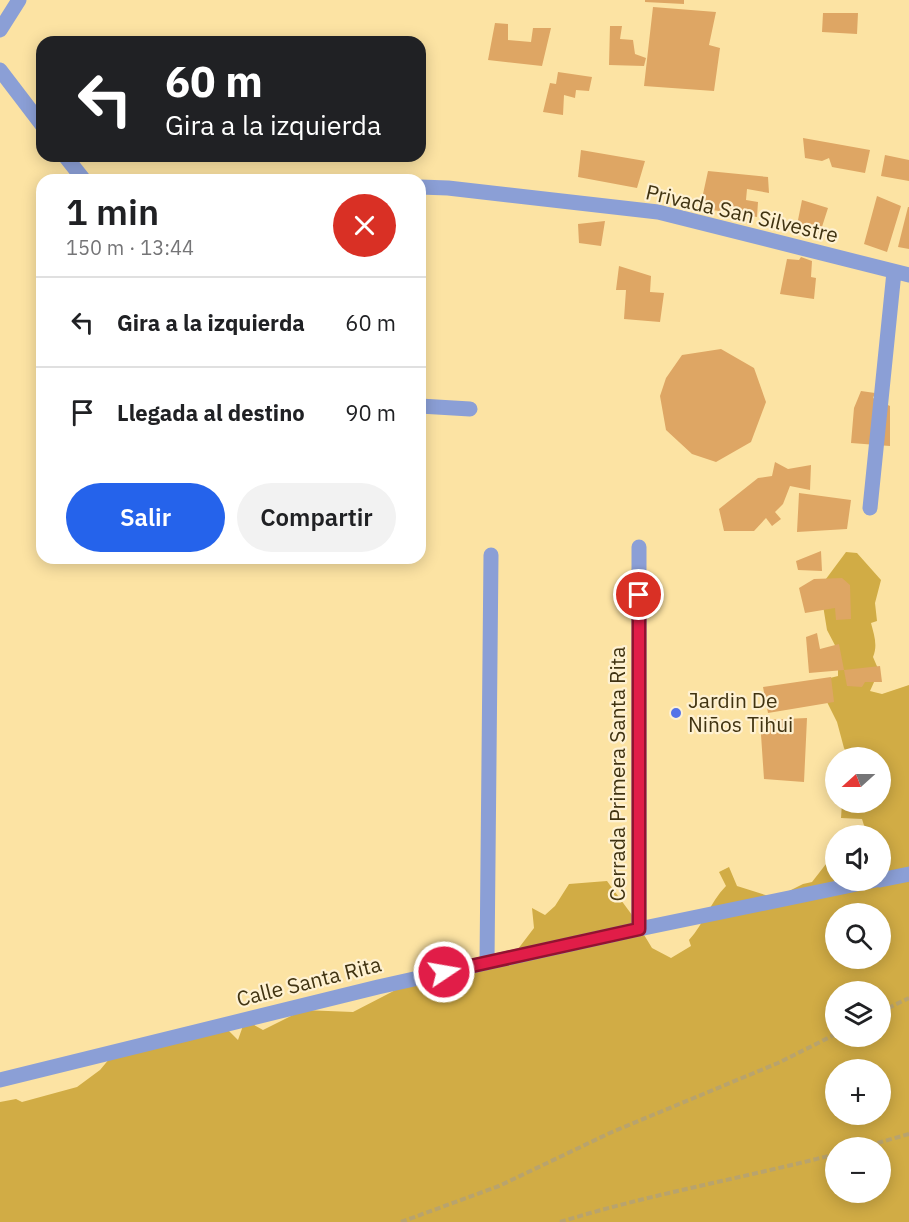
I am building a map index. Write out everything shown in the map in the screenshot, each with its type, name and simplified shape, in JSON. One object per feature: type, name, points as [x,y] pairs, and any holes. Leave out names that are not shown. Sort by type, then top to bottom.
[{"type":"street","points":[[0,30],[19,0]]},
{"type":"street","points":[[0,70],[36,117]]},
{"type":"street","points":[[70,162],[79,174]]},
{"type":"street","name":"Privada San Silvestre","points":[[426,187],[658,212],[902,274]]},
{"type":"street","points":[[870,508],[902,274]]},
{"type":"street","points":[[426,406],[470,409]]},
{"type":"street","name":"Cerrada Primera Santa Rita","points":[[639,547],[639,929]]},
{"type":"street","points":[[488,963],[491,555]]},
{"type":"street","points":[[891,878],[909,874]]},
{"type":"street","name":"Calle Santa Rita","points":[[0,1080],[378,987],[825,891]]},
{"type":"path","points":[[891,1007],[909,998]]},
{"type":"path","points":[[401,1222],[499,1186],[612,1132],[778,1063],[825,1040]]},
{"type":"path","points":[[891,1139],[909,1134]]},
{"type":"path","points":[[560,1222],[597,1210],[770,1172],[825,1157]]},
{"type":"shaded area","points":[[846,552],[857,553],[881,580],[875,603],[877,621],[871,623],[875,644],[873,657],[879,671],[870,691],[882,694],[909,685],[909,1222],[0,1222],[0,1102],[16,1099],[22,1102],[77,1087],[100,1070],[120,1046],[228,1030],[238,1040],[245,1020],[263,1030],[303,1010],[353,1012],[413,981],[518,949],[534,928],[532,908],[545,915],[555,906],[569,884],[607,881],[652,948],[671,958],[691,946],[689,940],[726,886],[719,872],[729,867],[737,886],[775,898],[812,882],[825,865],[825,891],[891,891],[891,825],[864,825],[862,819],[841,818],[841,813],[891,813],[891,747],[844,747],[837,722],[825,698],[830,678],[838,676],[838,651],[827,630],[820,587]]},
{"type":"building","points":[[645,0],[684,0],[684,4],[645,2]]},
{"type":"building","points":[[653,7],[716,12],[709,45],[720,48],[714,91],[644,86]]},
{"type":"building","points":[[823,13],[858,13],[857,34],[822,32]]},
{"type":"building","points":[[495,23],[508,24],[508,40],[531,42],[533,28],[551,28],[542,66],[488,60]]},
{"type":"building","points":[[610,26],[622,26],[620,39],[633,40],[635,54],[646,58],[644,66],[609,65]]},
{"type":"building","points":[[558,72],[592,77],[589,91],[576,90],[575,98],[564,95],[563,115],[543,112],[550,83],[556,84]]},
{"type":"building","points":[[803,138],[870,150],[865,173],[832,167],[829,158],[822,161],[805,158]]},
{"type":"building","points":[[581,150],[645,161],[637,188],[578,177]]},
{"type":"building","points":[[885,155],[909,160],[909,181],[881,176]]},
{"type":"building","points":[[708,171],[768,177],[769,193],[747,189],[746,200],[758,202],[757,217],[700,208]]},
{"type":"building","points":[[877,196],[901,206],[887,252],[864,244]]},
{"type":"building","points":[[802,200],[828,208],[820,233],[797,225]]},
{"type":"building","points":[[909,207],[909,249],[898,247]]},
{"type":"building","points":[[605,221],[601,246],[579,243],[578,224]]},
{"type":"building","points":[[801,257],[812,261],[811,277],[816,278],[814,299],[780,294],[787,259],[799,260]]},
{"type":"building","points":[[619,266],[651,276],[650,292],[664,293],[660,322],[624,319],[626,290],[616,290]]},
{"type":"building","points":[[721,349],[754,368],[766,402],[751,442],[716,462],[692,454],[666,430],[660,396],[666,378],[682,355]]},
{"type":"building","points":[[861,391],[875,393],[873,398],[890,406],[890,446],[851,443],[854,408]]},
{"type":"building","points":[[775,462],[788,469],[811,465],[810,490],[790,486],[783,504],[775,512],[781,519],[772,526],[766,518],[754,531],[724,531],[719,509],[758,478],[772,476]]},
{"type":"building","points":[[799,493],[851,500],[847,529],[797,532]]},
{"type":"building","points":[[821,551],[822,571],[798,570],[796,561]]},
{"type":"building","points":[[842,578],[850,585],[851,619],[836,620],[835,608],[805,613],[799,588],[814,579]]},
{"type":"building","points":[[817,633],[820,649],[839,644],[844,670],[809,673],[806,637]]},
{"type":"building","points":[[880,666],[882,682],[865,682],[862,687],[847,686],[844,670]]},
{"type":"building","points":[[831,677],[834,702],[768,713],[763,687]]},
{"type":"building","points":[[807,718],[804,782],[764,779],[760,720]]},
{"type":"place","name":"Jardin De Niños Tihui","points":[[676,713]]},
{"type":"route","points":[[444,972],[639,929],[639,595]]}]
